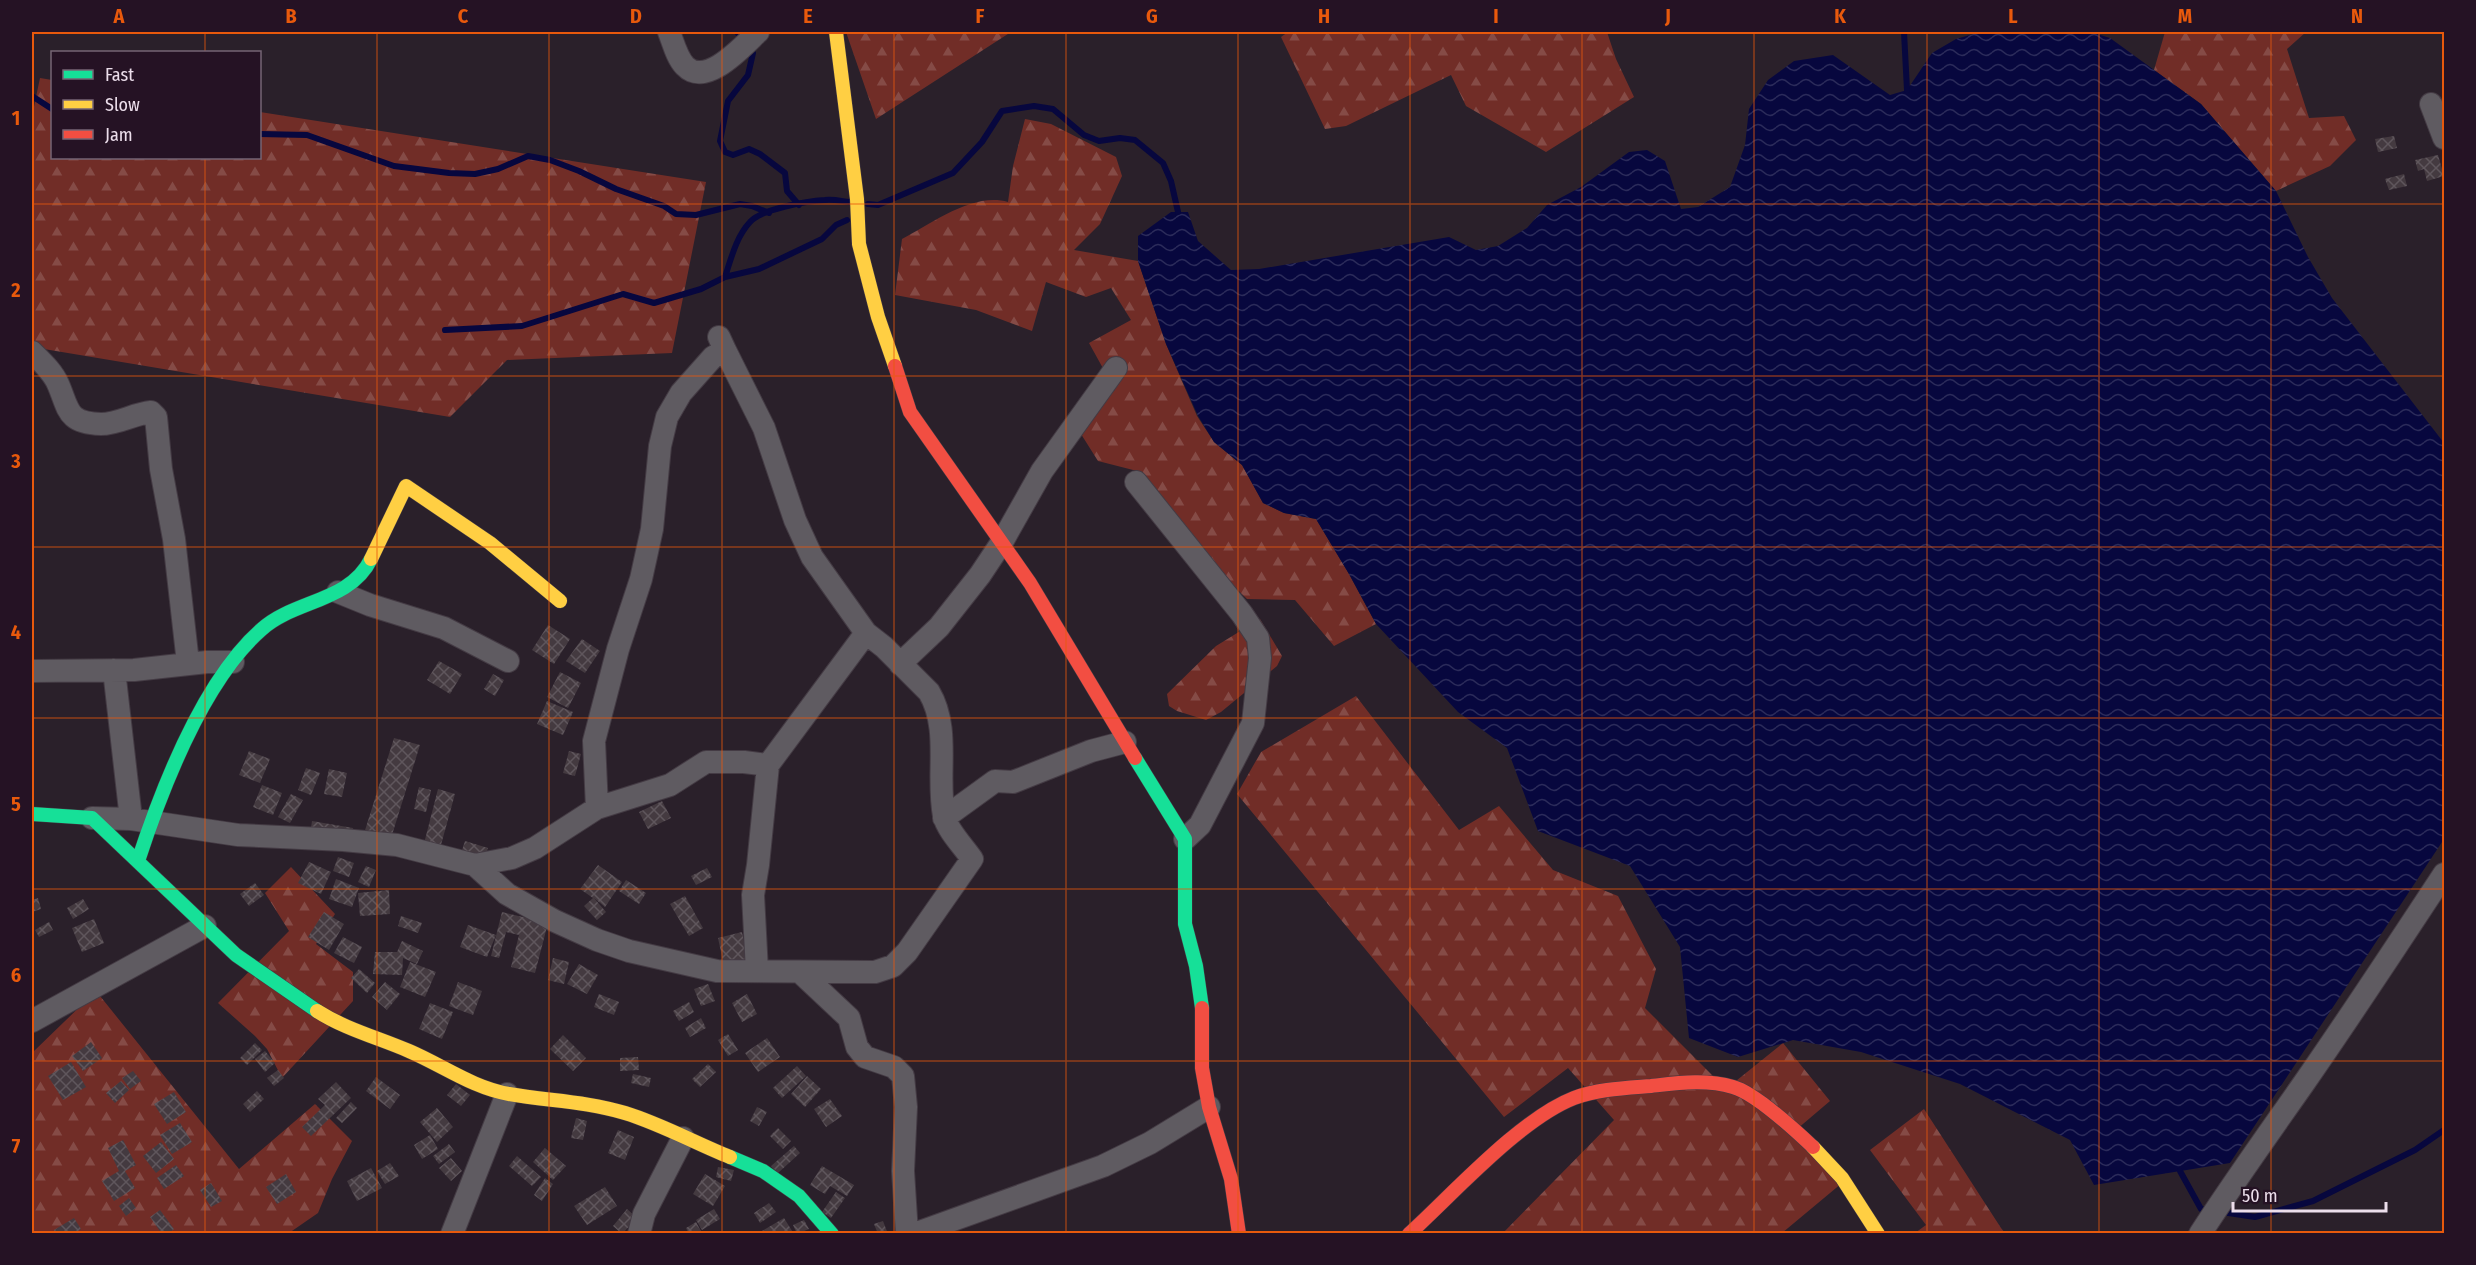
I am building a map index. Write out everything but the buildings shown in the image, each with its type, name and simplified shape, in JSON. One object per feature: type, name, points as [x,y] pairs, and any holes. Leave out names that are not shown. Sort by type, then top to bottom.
[{"type":"street","points":[[669,32],[682,63],[692,71],[707,72],[732,57],[758,32]]},
{"type":"street","points":[[837,32],[858,211],[859,243],[878,316],[910,412],[1030,583],[1185,838],[1185,924],[1196,966],[1203,1014],[1202,1068],[1209,1107],[1231,1179],[1239,1233]]},
{"type":"street","points":[[2431,104],[2445,138]]},
{"type":"street","points":[[475,865],[507,894],[555,921],[597,940],[629,951],[717,971],[875,972],[893,966],[907,952],[972,858],[944,818],[940,721],[929,692],[866,633],[812,557],[795,520],[764,428],[722,344],[681,393],[667,417],[660,446],[652,529],[641,579],[618,649],[594,741],[597,808]]},
{"type":"street","points":[[32,352],[58,384],[67,410],[76,417],[88,423],[103,424],[140,413],[151,412],[156,417],[161,469],[174,539],[188,663]]},
{"type":"street","points":[[900,664],[939,627],[958,605],[1002,542],[1042,471],[1116,368]]},
{"type":"street","points":[[1136,482],[1242,614],[1258,638],[1260,658],[1253,723],[1200,825],[1185,838]]},
{"type":"street","points":[[141,821],[209,694],[233,662],[264,627],[283,615],[338,592],[355,580],[369,563],[406,486],[490,543],[560,601]]},
{"type":"street","points":[[338,592],[370,605],[444,628],[508,661]]},
{"type":"street","points":[[757,971],[753,895],[768,765],[866,633]]},
{"type":"street","points":[[32,670],[114,670],[188,663],[233,662]]},
{"type":"street","points":[[114,670],[141,821],[138,861]]},
{"type":"street","points":[[944,818],[995,781],[1013,782],[1091,751],[1125,742]]},
{"type":"street","points":[[32,814],[141,821],[238,835],[397,845],[475,865],[512,858],[536,848],[597,808],[670,785],[706,762],[744,762],[768,765]]},
{"type":"street","points":[[92,818],[236,955],[324,1015],[410,1051],[475,1083],[507,1094],[574,1101],[625,1113],[654,1123],[763,1172],[799,1196],[832,1233]]},
{"type":"street","points":[[2200,1233],[2213,1211],[2323,1056],[2445,874]]},
{"type":"street","points":[[32,1021],[205,927]]},
{"type":"street","points":[[800,972],[849,1018],[857,1047],[865,1057],[894,1066],[903,1077],[906,1107],[903,1171],[907,1233]]},
{"type":"street","points":[[1409,1233],[1509,1143],[1538,1120],[1568,1101],[1618,1088],[1683,1083],[1722,1084],[1735,1087],[1789,1125],[1844,1178],[1878,1233]]},
{"type":"street","points":[[452,1233],[507,1094]]},
{"type":"street","points":[[914,1233],[1103,1166],[1150,1143],[1209,1107]]},
{"type":"street","points":[[639,1233],[644,1214],[683,1138]]},
{"type":"green space","points":[[846,32],[1011,32],[876,119]]},
{"type":"green space","points":[[1288,32],[1607,32],[1616,59],[1634,97],[1546,152],[1466,106],[1451,75],[1346,126],[1325,129],[1281,37]]},
{"type":"green space","points":[[2165,32],[2306,32],[2287,49],[2309,118],[2344,116],[2356,140],[2330,166],[2276,191],[2201,104],[2154,70]]},
{"type":"green space","points":[[40,78],[51,80],[51,159],[261,159],[261,112],[706,182],[672,353],[507,360],[450,417],[32,347],[32,116]]},
{"type":"green space","points":[[1025,119],[1051,124],[1116,157],[1122,176],[1100,224],[1074,250],[1138,261],[1166,344],[1197,416],[1214,442],[1242,465],[1263,503],[1284,513],[1316,519],[1376,624],[1334,646],[1295,600],[1247,599],[1182,536],[1141,472],[1098,461],[1069,415],[1115,390],[1089,343],[1131,320],[1111,288],[1086,297],[1046,282],[1032,331],[976,310],[895,295],[902,239],[967,205],[981,201],[1008,202],[1013,166]]},
{"type":"green space","points":[[1260,619],[1282,656],[1277,666],[1221,712],[1206,720],[1177,711],[1169,706],[1167,694],[1216,646]]},
{"type":"green space","points":[[1356,696],[1459,830],[1499,806],[1553,870],[1618,896],[1656,969],[1645,1008],[1726,1089],[1783,1043],[1830,1101],[1790,1135],[1842,1183],[1782,1233],[1503,1233],[1614,1120],[1568,1068],[1504,1117],[1237,794],[1261,752]]},
{"type":"green space","points":[[291,867],[335,914],[316,944],[353,972],[353,1001],[282,1078],[267,1049],[218,1003],[289,931],[265,893]]},
{"type":"green space","points":[[96,991],[239,1169],[315,1104],[352,1141],[332,1179],[318,1213],[289,1233],[32,1234],[32,1053]]},
{"type":"green space","points":[[1924,1109],[2005,1233],[1915,1233],[1926,1225],[1870,1150]]},
{"type":"water","points":[[1980,32],[2091,32],[2110,38],[2201,104],[2276,191],[2308,257],[2332,298],[2444,443],[2444,839],[2230,1163],[2094,1185],[2070,1140],[1960,1084],[1861,1052],[1793,1040],[1738,1057],[1689,1038],[1680,947],[1630,866],[1538,831],[1507,748],[1458,712],[1376,624],[1316,519],[1284,513],[1263,503],[1242,465],[1214,442],[1198,416],[1166,344],[1138,261],[1138,236],[1171,212],[1188,212],[1198,241],[1231,270],[1259,269],[1449,237],[1476,250],[1498,246],[1527,228],[1547,205],[1581,187],[1629,152],[1647,150],[1665,161],[1681,209],[1698,207],[1730,187],[1745,145],[1749,109],[1768,80],[1794,61],[1833,55],[1890,95],[1907,90],[1932,53],[1956,39]]},
{"type":"waterway","points":[[737,32],[753,53],[748,75],[728,101],[720,141],[725,152],[733,155],[749,149],[760,154],[785,173],[787,191],[799,205]]},
{"type":"waterway","points":[[1904,32],[1907,90]]},
{"type":"waterway","points":[[32,96],[51,108]]},
{"type":"waterway","points":[[868,204],[878,205],[953,173],[982,142],[1002,111],[1034,106],[1053,109],[1084,135],[1099,141],[1120,138],[1135,140],[1163,163],[1171,181],[1178,212]]},
{"type":"waterway","points":[[261,134],[307,135],[394,166],[449,173],[475,174],[498,169],[528,156],[550,160],[579,171],[616,189],[664,206],[676,214],[696,215],[740,204],[769,213]]},
{"type":"waterway","points":[[725,277],[741,234],[756,217],[785,206],[808,202],[831,200],[849,202]]},
{"type":"waterway","points":[[445,330],[522,326],[623,294],[654,303],[701,289],[725,277],[759,269],[822,239],[836,225],[847,220]]},
{"type":"waterway","points":[[2222,1212],[2255,1217],[2313,1201],[2415,1150],[2444,1130]]},
{"type":"waterway","points":[[2180,1171],[2201,1209],[2209,1210]]},
{"type":"traffic: fast","points":[[138,861],[172,769],[203,706],[221,676],[262,629],[275,619],[350,584],[362,573],[371,559]]},
{"type":"traffic: fast","points":[[1135,758],[1185,839],[1185,924],[1196,966],[1202,1008]]},
{"type":"traffic: fast","points":[[32,814],[92,818],[236,955],[317,1011]]},
{"type":"traffic: fast","points":[[730,1157],[763,1171],[799,1196],[832,1234]]},
{"type":"traffic: slow","points":[[836,32],[857,199],[859,244],[878,317],[895,366]]},
{"type":"traffic: slow","points":[[371,559],[406,486],[490,543],[560,601]]},
{"type":"traffic: slow","points":[[317,1011],[351,1028],[409,1051],[483,1087],[509,1094],[625,1113],[730,1157]]},
{"type":"traffic: slow","points":[[1813,1147],[1842,1178],[1878,1234]]},
{"type":"traffic: jam","points":[[895,366],[910,412],[1030,583],[1135,758]]},
{"type":"traffic: jam","points":[[1202,1008],[1202,1068],[1209,1107],[1231,1179],[1239,1234]]},
{"type":"traffic: jam","points":[[1409,1234],[1488,1159],[1532,1122],[1574,1098],[1593,1093],[1692,1082],[1733,1087],[1763,1104],[1813,1147]]}]
